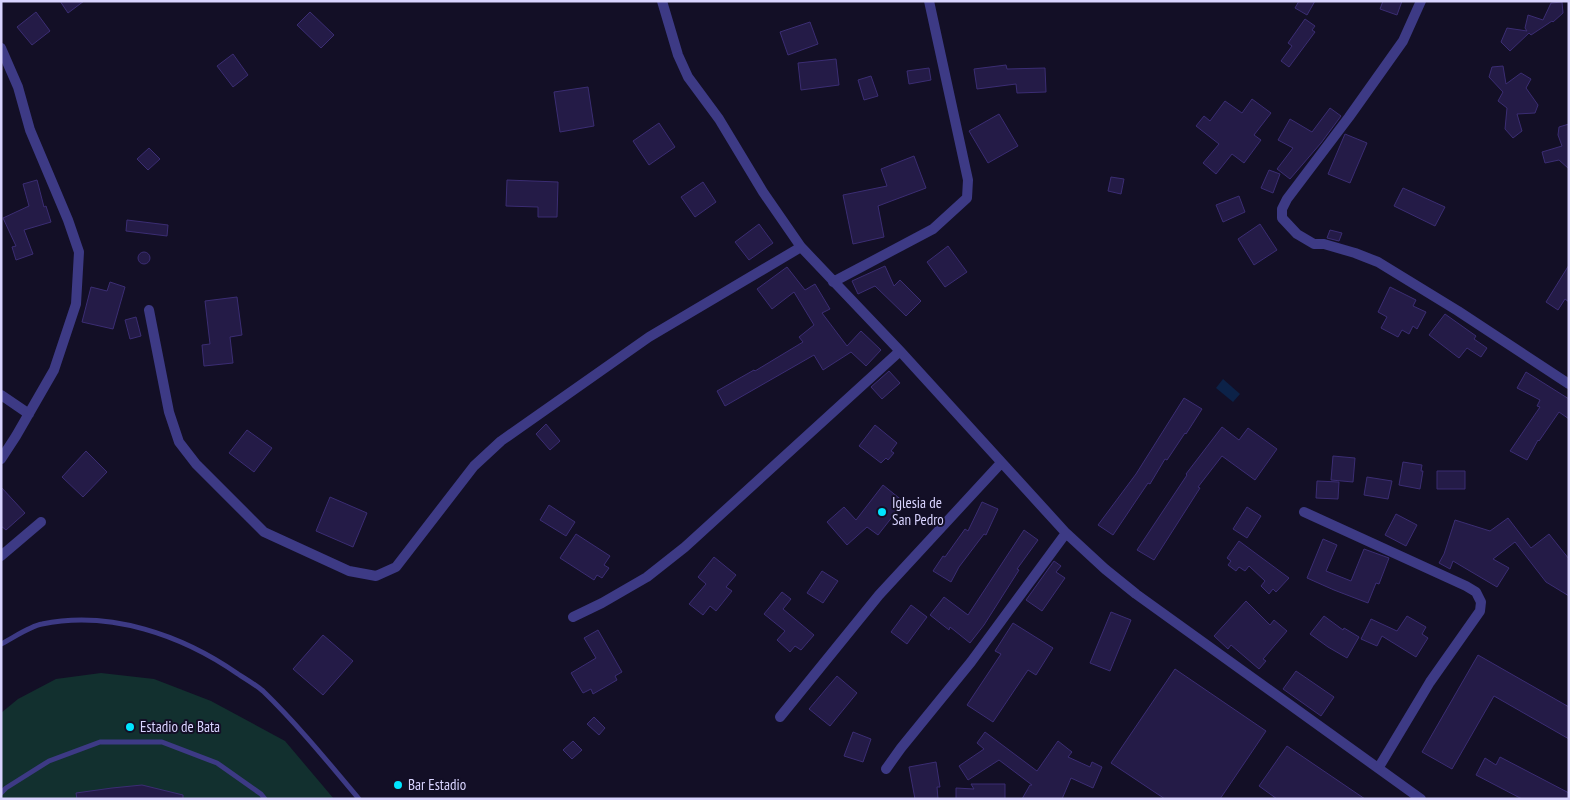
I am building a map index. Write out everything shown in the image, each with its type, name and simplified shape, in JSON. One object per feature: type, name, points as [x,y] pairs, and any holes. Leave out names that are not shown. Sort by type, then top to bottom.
[{"type":"street","points":[[662,1],[678,55],[688,77],[718,119],[763,192],[801,247],[900,351],[1066,533],[1104,569],[1136,594],[1421,799]]},
{"type":"street","points":[[833,282],[933,229],[967,198],[968,180],[929,1]]},
{"type":"street","points":[[1421,1],[1403,41],[1349,117],[1286,199],[1282,209],[1282,218],[1296,234],[1314,244],[1324,244],[1378,262],[1458,311],[1569,384]]},
{"type":"street","points":[[1,48],[18,87],[30,130],[68,220],[79,252],[76,304],[54,370],[2,456]]},
{"type":"street","points":[[149,310],[169,412],[179,442],[196,464],[264,532],[349,571],[376,576],[396,567],[474,466],[501,441],[649,337],[801,247]]},
{"type":"street","points":[[572,618],[647,577],[685,547],[900,351]]},
{"type":"street","points":[[1,395],[29,414]]},
{"type":"street","points":[[780,717],[879,595],[1001,463]]},
{"type":"street","points":[[1304,512],[1466,586],[1476,592],[1481,602],[1480,611],[1430,682],[1379,767]]},
{"type":"street","points":[[1,541],[5,553],[41,522]]},
{"type":"street","points":[[886,769],[900,748],[971,662],[1066,533]]},
{"type":"lane","points":[[1,644],[40,624],[89,619],[136,626],[169,636],[216,659],[262,690],[313,745],[359,799]]},
{"type":"lane","points":[[1,792],[49,761],[100,742],[162,742],[217,763],[261,794],[265,799]]},
{"type":"lane","points":[[1,782],[6,788]]},
{"type":"green space","name":"Estadio de Bata","points":[[101,673],[154,679],[211,701],[285,741],[334,799],[1,799],[1,713],[18,699],[56,679]]},
{"type":"water","points":[[1223,379],[1240,394],[1233,402],[1216,388]]},
{"type":"building","points":[[60,1],[84,1],[68,13]]},
{"type":"building","points":[[1299,1],[1315,1],[1307,15],[1295,8]]},
{"type":"building","points":[[1383,1],[1402,1],[1397,15],[1380,9]]},
{"type":"building","points":[[1562,2],[1563,13],[1553,22],[1531,35],[1529,33],[1510,51],[1501,42],[1507,28],[1527,31],[1525,28],[1528,15],[1543,20],[1551,3]]},
{"type":"building","points":[[36,12],[50,31],[32,45],[17,27]]},
{"type":"building","points":[[310,12],[334,35],[321,48],[297,25]]},
{"type":"building","points":[[1305,19],[1315,26],[1312,30],[1315,32],[1289,67],[1281,61],[1292,46],[1288,43]]},
{"type":"building","points":[[810,22],[818,44],[788,55],[780,32]]},
{"type":"building","points":[[233,54],[248,75],[233,87],[217,66]]},
{"type":"building","points":[[836,59],[839,85],[801,90],[798,63]]},
{"type":"building","points":[[1006,65],[1007,69],[1045,68],[1046,92],[1017,93],[1016,84],[977,89],[974,69]]},
{"type":"building","points":[[1503,66],[1506,84],[1521,73],[1531,79],[1526,88],[1538,105],[1535,113],[1517,114],[1522,131],[1513,138],[1505,129],[1507,108],[1498,101],[1503,92],[1489,77],[1492,67]]},
{"type":"building","points":[[929,68],[931,80],[909,84],[907,71]]},
{"type":"building","points":[[871,76],[878,96],[864,100],[858,80]]},
{"type":"building","points":[[588,87],[594,126],[560,132],[554,92]]},
{"type":"building","points":[[1252,99],[1271,113],[1254,135],[1261,140],[1244,163],[1232,154],[1216,174],[1203,163],[1219,144],[1196,126],[1204,116],[1210,121],[1225,101],[1242,113]]},
{"type":"building","points":[[1330,108],[1341,116],[1290,179],[1277,169],[1293,148],[1278,140],[1290,119],[1312,132]]},
{"type":"building","points":[[999,114],[1018,146],[988,163],[969,131]]},
{"type":"building","points":[[659,123],[675,147],[649,165],[633,141]]},
{"type":"building","points":[[1569,124],[1569,169],[1559,160],[1545,163],[1542,152],[1562,146],[1558,135],[1559,127]]},
{"type":"building","points":[[1345,134],[1367,143],[1350,183],[1328,174]]},
{"type":"building","points":[[149,148],[160,159],[148,170],[137,159]]},
{"type":"building","points":[[914,156],[926,188],[878,206],[884,237],[853,244],[843,195],[887,186],[881,169]]},
{"type":"building","points":[[1269,170],[1280,174],[1273,193],[1261,188]]},
{"type":"building","points":[[1111,177],[1124,179],[1121,194],[1108,191]]},
{"type":"building","points":[[37,180],[44,207],[46,206],[51,222],[24,230],[33,254],[16,260],[12,247],[16,246],[3,218],[29,206],[23,184]]},
{"type":"building","points":[[507,180],[558,182],[557,217],[538,217],[538,207],[506,206]]},
{"type":"building","points":[[703,182],[716,202],[695,217],[681,197]]},
{"type":"building","points":[[1403,188],[1445,207],[1435,226],[1394,206]]},
{"type":"building","points":[[1239,196],[1245,212],[1223,222],[1216,205]]},
{"type":"building","points":[[127,220],[168,225],[167,236],[126,231]]},
{"type":"building","points":[[759,224],[773,243],[749,260],[735,242]]},
{"type":"building","points":[[1260,224],[1277,250],[1254,265],[1238,239]]},
{"type":"building","points":[[1330,230],[1342,233],[1339,241],[1327,238]]},
{"type":"building","points":[[948,246],[967,272],[945,287],[927,262]]},
{"type":"building","points":[[144,252],[150,258],[144,264],[138,258]]},
{"type":"building","points":[[1569,265],[1569,302],[1565,299],[1558,310],[1546,302]]},
{"type":"building","points":[[885,266],[894,286],[900,280],[921,301],[906,316],[875,286],[858,294],[852,281]]},
{"type":"building","points":[[787,267],[805,290],[815,284],[830,309],[822,313],[847,346],[861,331],[881,350],[866,366],[851,352],[823,370],[814,355],[725,406],[717,391],[803,342],[799,337],[814,325],[794,292],[772,309],[757,289]]},
{"type":"building","points":[[110,282],[125,287],[113,329],[82,322],[91,287],[107,291]]},
{"type":"building","points":[[1390,287],[1416,300],[1413,306],[1426,312],[1417,329],[1413,326],[1409,334],[1402,330],[1398,337],[1381,328],[1387,317],[1378,312]]},
{"type":"building","points":[[237,297],[242,335],[230,337],[233,363],[204,366],[202,345],[210,344],[205,301]]},
{"type":"building","points":[[1445,314],[1476,336],[1474,339],[1487,348],[1481,357],[1467,348],[1459,358],[1429,335]]},
{"type":"building","points":[[136,317],[141,336],[130,339],[125,320]]},
{"type":"building","points":[[889,371],[900,383],[882,399],[871,387]]},
{"type":"building","points":[[1526,372],[1569,399],[1569,419],[1559,412],[1538,440],[1527,460],[1510,451],[1540,407],[1537,406],[1540,400],[1517,388]]},
{"type":"building","points":[[1184,398],[1202,409],[1113,535],[1098,525],[1136,474]]},
{"type":"building","points":[[546,424],[560,441],[550,450],[536,434]]},
{"type":"building","points":[[875,425],[897,443],[891,451],[894,453],[888,460],[886,458],[881,463],[859,446]]},
{"type":"building","points":[[1222,427],[1239,440],[1248,428],[1277,449],[1255,480],[1222,456],[1198,487],[1200,488],[1154,560],[1137,550],[1186,474]]},
{"type":"building","points":[[247,430],[272,448],[254,472],[229,453]]},
{"type":"building","points":[[86,451],[107,472],[83,497],[62,477]]},
{"type":"building","points":[[1333,456],[1355,458],[1353,482],[1331,480]]},
{"type":"building","points":[[1403,462],[1422,465],[1420,489],[1399,485]]},
{"type":"building","points":[[1437,471],[1465,471],[1465,489],[1437,489]]},
{"type":"building","points":[[1367,477],[1392,481],[1388,499],[1364,495]]},
{"type":"building","points":[[1317,481],[1339,482],[1338,499],[1316,498]]},
{"type":"building","points":[[883,485],[904,502],[878,535],[867,527],[847,545],[827,522],[844,507],[856,520]]},
{"type":"building","points":[[1,487],[25,513],[6,530],[1,526]]},
{"type":"building","points":[[330,497],[367,513],[353,547],[316,531]]},
{"type":"building","points":[[982,502],[998,509],[986,535],[984,534],[959,567],[951,582],[933,571],[965,529],[968,531]]},
{"type":"building","points":[[549,505],[575,522],[566,536],[540,520]]},
{"type":"building","points":[[1247,507],[1261,516],[1247,538],[1233,529]]},
{"type":"building","points":[[1396,514],[1417,525],[1406,546],[1385,535]]},
{"type":"building","points":[[1508,518],[1531,548],[1549,534],[1569,559],[1569,596],[1546,582],[1515,542],[1493,559],[1509,568],[1497,587],[1453,561],[1450,569],[1439,563],[1444,554],[1455,520],[1490,531]]},
{"type":"building","points":[[1024,530],[1038,540],[1017,569],[1019,570],[984,625],[970,643],[950,627],[949,630],[930,615],[944,597],[968,615]]},
{"type":"building","points":[[576,534],[610,556],[604,565],[609,568],[602,578],[597,575],[594,580],[560,558]]},
{"type":"building","points":[[1323,539],[1337,545],[1326,571],[1351,581],[1364,549],[1389,558],[1379,584],[1376,583],[1368,603],[1307,578]]},
{"type":"building","points":[[1239,541],[1289,578],[1276,592],[1273,589],[1269,594],[1261,586],[1265,581],[1249,566],[1245,571],[1239,567],[1236,571],[1228,565],[1231,561],[1227,558]]},
{"type":"building","points":[[714,557],[736,575],[726,587],[732,591],[716,611],[710,606],[703,615],[689,604],[706,584],[698,577]]},
{"type":"building","points":[[1054,561],[1061,566],[1056,572],[1065,578],[1042,611],[1026,600]]},
{"type":"building","points":[[822,571],[838,581],[823,603],[807,593]]},
{"type":"building","points":[[782,592],[791,599],[783,609],[814,635],[801,650],[795,646],[790,652],[777,640],[785,631],[764,614]]},
{"type":"building","points":[[1246,601],[1270,625],[1274,620],[1287,631],[1263,659],[1266,661],[1259,669],[1231,645],[1228,649],[1214,636]]},
{"type":"building","points":[[911,605],[927,617],[907,644],[891,632]]},
{"type":"building","points":[[1111,612],[1131,620],[1110,671],[1090,663]]},
{"type":"building","points":[[1324,616],[1343,630],[1344,628],[1359,637],[1347,658],[1310,634]]},
{"type":"building","points":[[1407,616],[1426,627],[1422,634],[1428,638],[1416,657],[1382,636],[1377,646],[1361,639],[1371,619],[1397,631]]},
{"type":"building","points":[[1013,623],[1053,648],[1036,675],[1028,670],[993,722],[967,705],[1001,654],[995,651]]},
{"type":"building","points":[[598,630],[622,672],[615,676],[617,680],[593,694],[591,689],[583,693],[571,673],[596,658],[584,638]]},
{"type":"building","points":[[323,635],[353,661],[323,695],[293,669]]},
{"type":"building","points":[[1478,655],[1569,707],[1569,739],[1494,696],[1452,769],[1422,752]]},
{"type":"building","points":[[1175,669],[1266,731],[1220,799],[1165,799],[1111,763]]},
{"type":"building","points":[[1296,671],[1334,697],[1321,716],[1283,689]]},
{"type":"building","points":[[837,676],[857,693],[830,726],[809,709]]},
{"type":"building","points":[[594,717],[605,728],[599,735],[587,724]]},
{"type":"building","points":[[853,732],[871,739],[863,762],[844,756]]},
{"type":"building","points":[[985,732],[1037,771],[1058,741],[1072,752],[1068,757],[1090,767],[1092,762],[1102,767],[1093,788],[1071,778],[1062,799],[1022,799],[1030,785],[1032,785],[999,760],[968,780],[959,766],[984,749],[977,743]]},
{"type":"building","points":[[573,741],[582,750],[572,759],[563,750]]},
{"type":"building","points":[[1287,746],[1365,799],[1277,799],[1259,786]]},
{"type":"building","points":[[1500,757],[1569,793],[1569,799],[1522,799],[1476,775],[1485,758],[1496,765]]},
{"type":"building","points":[[936,762],[940,787],[937,787],[938,799],[915,799],[909,767]]},
{"type":"building","points":[[971,784],[1005,784],[1005,799],[956,799],[956,788],[974,789]]},
{"type":"building","points":[[142,785],[183,795],[183,799],[77,799],[76,793]]},
{"type":"place","name":"Iglesia de San Pedro","points":[[882,512]]},
{"type":"place","name":"Estadio de Bata","points":[[130,727]]},
{"type":"place","name":"Bar Estadio","points":[[398,785]]}]
